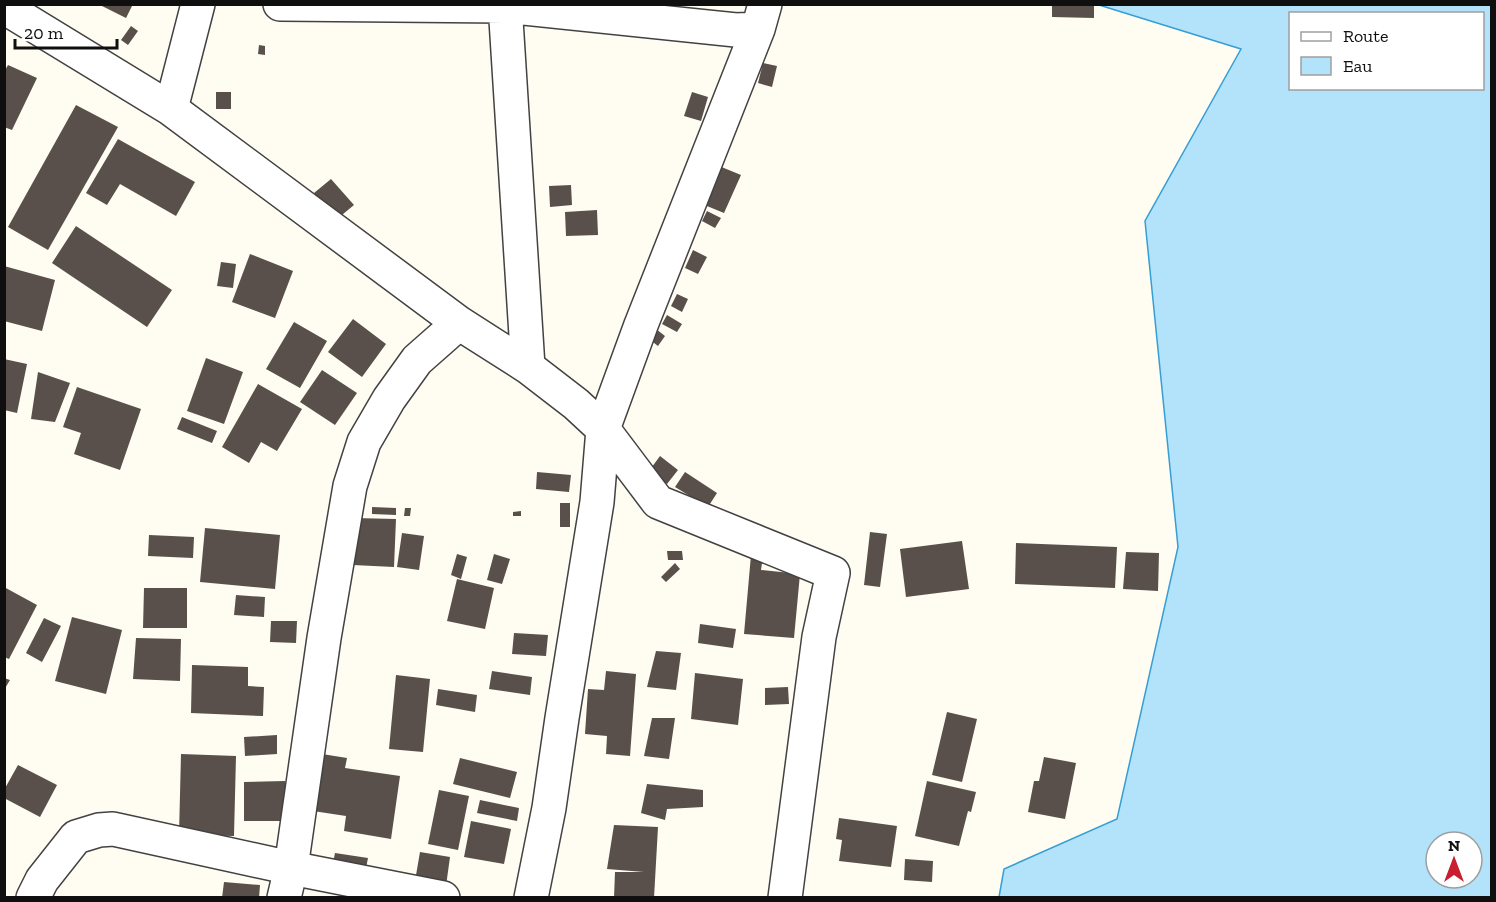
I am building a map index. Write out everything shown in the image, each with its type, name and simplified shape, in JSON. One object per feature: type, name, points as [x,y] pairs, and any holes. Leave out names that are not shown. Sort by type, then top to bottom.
[{"type":"street","points":[[171,110],[198,4]]},
{"type":"street","points":[[280,4],[505,5],[736,30],[761,17]]},
{"type":"street","points":[[505,5],[528,367]]},
{"type":"street","points":[[4,7],[171,110],[459,323],[528,367],[576,404],[603,429],[658,502],[833,573],[819,637],[785,897]]},
{"type":"street","points":[[531,897],[549,808],[595,514],[603,429],[761,17]]},
{"type":"street","points":[[287,883],[350,486],[364,442],[389,399],[417,360],[459,323]]},
{"type":"street","points":[[33,897],[42,880],[76,837],[113,828],[287,883],[444,897]]},
{"type":"water","points":[[1099,5],[1491,5],[1491,897],[999,897],[1004,869],[1117,819],[1178,547],[1145,221],[1241,49]]},
{"type":"building","points":[[98,4],[133,4],[126,18]]},
{"type":"building","points":[[1052,5],[1094,5],[1094,18],[1052,17]]},
{"type":"building","points":[[131,26],[138,31],[128,45],[121,40]]},
{"type":"building","points":[[259,45],[265,46],[265,55],[258,54]]},
{"type":"building","points":[[763,63],[777,66],[772,87],[758,83]]},
{"type":"building","points":[[8,65],[37,78],[12,130],[4,127],[4,72]]},
{"type":"building","points":[[216,92],[231,92],[231,109],[216,109]]},
{"type":"building","points":[[692,92],[708,97],[701,121],[684,116]]},
{"type":"building","points":[[76,105],[118,127],[48,250],[8,227]]},
{"type":"building","points":[[118,139],[195,182],[176,216],[120,184],[107,205],[86,193]]},
{"type":"building","points":[[719,166],[741,175],[724,213],[702,204]]},
{"type":"building","points":[[331,179],[354,205],[337,219],[314,193]]},
{"type":"building","points":[[571,185],[572,205],[550,207],[549,186]]},
{"type":"building","points":[[597,210],[598,235],[566,236],[565,212]]},
{"type":"building","points":[[707,211],[721,218],[715,228],[702,221]]},
{"type":"building","points":[[76,226],[172,290],[147,327],[52,263]]},
{"type":"building","points":[[693,250],[707,257],[698,274],[685,268]]},
{"type":"building","points":[[250,254],[293,271],[275,318],[232,302]]},
{"type":"building","points":[[221,262],[236,264],[233,288],[217,286]]},
{"type":"building","points":[[4,266],[55,280],[42,331],[4,321]]},
{"type":"building","points":[[677,294],[688,299],[682,312],[671,306]]},
{"type":"building","points":[[667,315],[682,324],[677,332],[662,324]]},
{"type":"building","points":[[353,319],[386,344],[362,377],[328,352]]},
{"type":"building","points":[[294,322],[327,341],[300,388],[266,369]]},
{"type":"building","points":[[656,329],[665,336],[658,346],[649,339]]},
{"type":"building","points":[[206,358],[243,372],[224,424],[187,411]]},
{"type":"building","points":[[4,359],[27,364],[17,413],[4,410]]},
{"type":"building","points":[[322,370],[357,393],[335,425],[300,402]]},
{"type":"building","points":[[38,372],[70,383],[55,422],[31,419]]},
{"type":"building","points":[[258,384],[302,409],[277,451],[261,442],[249,463],[222,447]]},
{"type":"building","points":[[77,387],[141,409],[120,470],[74,454],[81,433],[63,427]]},
{"type":"building","points":[[182,417],[217,431],[212,443],[177,429]]},
{"type":"building","points":[[660,456],[678,470],[667,484],[649,471]]},
{"type":"building","points":[[537,472],[571,475],[569,492],[536,489]]},
{"type":"building","points":[[685,472],[717,493],[708,507],[675,487]]},
{"type":"building","points":[[560,503],[570,503],[570,527],[560,527]]},
{"type":"building","points":[[372,507],[396,508],[396,515],[372,514]]},
{"type":"building","points":[[405,508],[411,508],[410,516],[404,516]]},
{"type":"building","points":[[521,511],[521,516],[513,516],[513,512]]},
{"type":"building","points":[[355,518],[396,519],[394,567],[353,565]]},
{"type":"building","points":[[205,528],[280,535],[275,589],[200,582]]},
{"type":"building","points":[[870,532],[887,534],[880,587],[864,585]]},
{"type":"building","points":[[402,533],[424,536],[419,570],[397,567]]},
{"type":"building","points":[[149,535],[194,537],[193,558],[148,556]]},
{"type":"building","points":[[962,541],[969,589],[906,597],[900,549]]},
{"type":"building","points":[[1016,543],[1117,547],[1115,588],[1015,584]]},
{"type":"building","points":[[667,551],[682,551],[683,560],[668,560]]},
{"type":"building","points":[[1126,552],[1159,553],[1158,591],[1123,589]]},
{"type":"building","points":[[457,554],[467,557],[461,579],[451,575]]},
{"type":"building","points":[[494,554],[510,559],[502,584],[487,580]]},
{"type":"building","points":[[751,555],[763,556],[761,570],[800,574],[794,638],[744,634]]},
{"type":"building","points":[[675,563],[680,569],[666,582],[661,577]]},
{"type":"building","points":[[457,579],[494,588],[485,629],[447,621]]},
{"type":"building","points":[[4,587],[37,605],[9,659],[4,657]]},
{"type":"building","points":[[144,588],[187,588],[187,628],[143,628]]},
{"type":"building","points":[[236,595],[265,597],[264,617],[234,615]]},
{"type":"building","points":[[72,617],[122,630],[106,694],[55,681]]},
{"type":"building","points":[[44,618],[61,626],[42,662],[26,653]]},
{"type":"building","points":[[271,621],[297,621],[296,643],[270,642]]},
{"type":"building","points":[[700,624],[736,629],[733,648],[698,643]]},
{"type":"building","points":[[514,633],[548,635],[546,656],[512,654]]},
{"type":"building","points":[[136,638],[181,639],[180,681],[133,679]]},
{"type":"building","points":[[656,651],[681,653],[676,690],[647,687]]},
{"type":"building","points":[[192,665],[248,667],[248,686],[264,687],[263,716],[191,713]]},
{"type":"building","points":[[492,671],[532,677],[530,695],[489,689]]},
{"type":"building","points":[[606,671],[636,674],[630,756],[606,754],[607,736],[585,734],[588,689],[604,690]]},
{"type":"building","points":[[695,673],[743,679],[738,725],[691,719]]},
{"type":"building","points":[[396,675],[430,679],[423,752],[389,749]]},
{"type":"building","points":[[4,678],[10,680],[4,690]]},
{"type":"building","points":[[788,687],[789,704],[765,705],[765,688]]},
{"type":"building","points":[[438,689],[477,695],[475,712],[436,705]]},
{"type":"building","points":[[947,712],[977,719],[962,782],[932,775]]},
{"type":"building","points":[[652,718],[675,718],[669,759],[644,756]]},
{"type":"building","points":[[277,735],[277,754],[245,756],[244,737]]},
{"type":"building","points":[[181,754],[236,756],[234,836],[179,835]]},
{"type":"building","points":[[322,754],[347,758],[345,768],[400,776],[391,839],[344,831],[346,816],[313,811]]},
{"type":"building","points":[[1044,757],[1076,763],[1065,819],[1028,812],[1034,781],[1039,781]]},
{"type":"building","points":[[460,758],[517,772],[510,798],[453,784]]},
{"type":"building","points":[[18,765],[57,785],[40,817],[4,798],[4,790]]},
{"type":"building","points":[[285,781],[285,821],[244,821],[244,782]]},
{"type":"building","points":[[927,781],[976,792],[971,812],[968,811],[959,846],[915,836]]},
{"type":"building","points":[[647,784],[703,790],[703,807],[667,809],[665,820],[641,813]]},
{"type":"building","points":[[439,790],[469,796],[458,850],[428,844]]},
{"type":"building","points":[[480,800],[519,808],[517,821],[477,813]]},
{"type":"building","points":[[839,818],[897,826],[891,867],[839,861],[842,840],[836,839]]},
{"type":"building","points":[[471,821],[511,829],[504,864],[464,857]]},
{"type":"building","points":[[614,825],[658,827],[654,898],[614,898],[615,872],[644,872],[607,869]]},
{"type":"building","points":[[420,852],[450,857],[446,886],[415,881]]},
{"type":"building","points":[[335,853],[368,858],[365,873],[332,868]]},
{"type":"building","points":[[905,859],[933,861],[932,882],[904,880]]},
{"type":"building","points":[[224,882],[260,885],[259,898],[222,898]]}]
